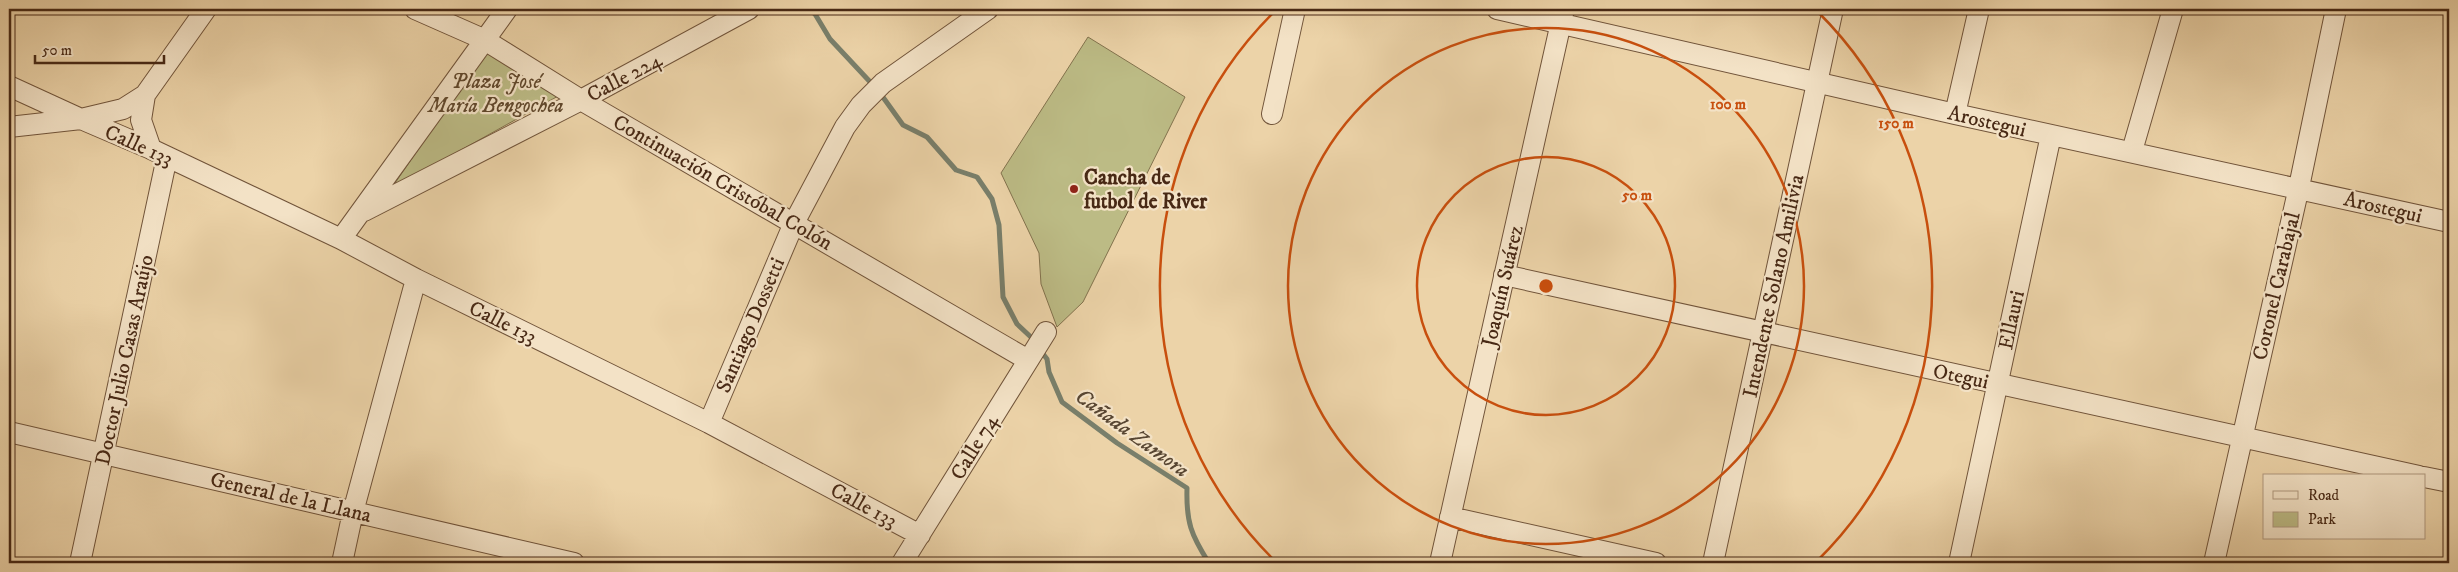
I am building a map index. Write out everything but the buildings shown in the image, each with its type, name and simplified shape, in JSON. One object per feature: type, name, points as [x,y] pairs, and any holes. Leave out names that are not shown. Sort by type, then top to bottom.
[{"type":"street","points":[[80,119],[122,109],[144,95],[206,9]]},
{"type":"street","name":"Continuación Cristóbal Colón","points":[[415,9],[483,39],[581,100],[794,223],[1037,346]]},
{"type":"street","points":[[342,239],[364,211],[483,39],[507,9]]},
{"type":"street","name":"Calle 224","points":[[364,211],[581,100],[749,9]]},
{"type":"street","name":"Santiago Dossetti","points":[[709,423],[794,223],[845,127],[861,105],[883,83],[988,9]]},
{"type":"street","points":[[1272,114],[1295,9]]},
{"type":"street","name":"Arostegui","points":[[1498,9],[1562,16],[1816,82],[2051,135],[2298,187],[2449,222]]},
{"type":"street","name":"Intendente Solano Amilivia","points":[[1713,563],[1833,9]]},
{"type":"street","points":[[1956,114],[1980,9]]},
{"type":"street","points":[[2132,151],[2173,9]]},
{"type":"street","name":"Coronel Carabajal","points":[[2214,563],[2336,9]]},
{"type":"street","name":"Joaquín Suárez","points":[[1440,563],[1562,16]]},
{"type":"street","name":"Calle 133","points":[[9,86],[159,153],[342,239],[416,279],[709,423],[920,535]]},
{"type":"street","points":[[144,95],[141,120],[159,153]]},
{"type":"street","name":"Calle 133","points":[[9,126],[80,119]]},
{"type":"street","name":"Ellauri","points":[[1959,563],[2051,135]]},
{"type":"street","name":"Doctor Julio Casas Araújo","points":[[80,563],[104,454],[159,153]]},
{"type":"street","name":"Otegui","points":[[1504,275],[2410,474]]},
{"type":"street","points":[[342,563],[353,512],[416,279]]},
{"type":"street","name":"Calle 74","points":[[902,563],[1037,346]]},
{"type":"street","name":"General de la Llana","points":[[9,432],[574,563]]},
{"type":"street","points":[[2426,477],[2449,482]]},
{"type":"street","points":[[1450,517],[1656,563]]},
{"type":"green space","name":"Cancha de futbol de River","points":[[1088,37],[1185,97],[1083,302],[1057,327],[1041,284],[1039,253],[1001,173]]},
{"type":"green space","name":"Plaza José María Bengochea","points":[[487,49],[560,95],[398,185],[393,186]]},
{"type":"waterway","name":"Cañada Zamora","points":[[808,9],[815,14],[830,39],[873,85]]},
{"type":"waterway","name":"Cañada Zamora","points":[[880,93],[903,125],[927,137],[956,170],[977,177],[992,199],[999,225],[1003,297],[1017,324],[1034,340]]},
{"type":"waterway","name":"Cañada Zamora","points":[[1040,350],[1047,359],[1049,372],[1062,402],[1117,443],[1187,488],[1187,510],[1191,528],[1209,563]]},
{"type":"place","name":"Cancha de futbol de River","points":[[1074,189]]}]
